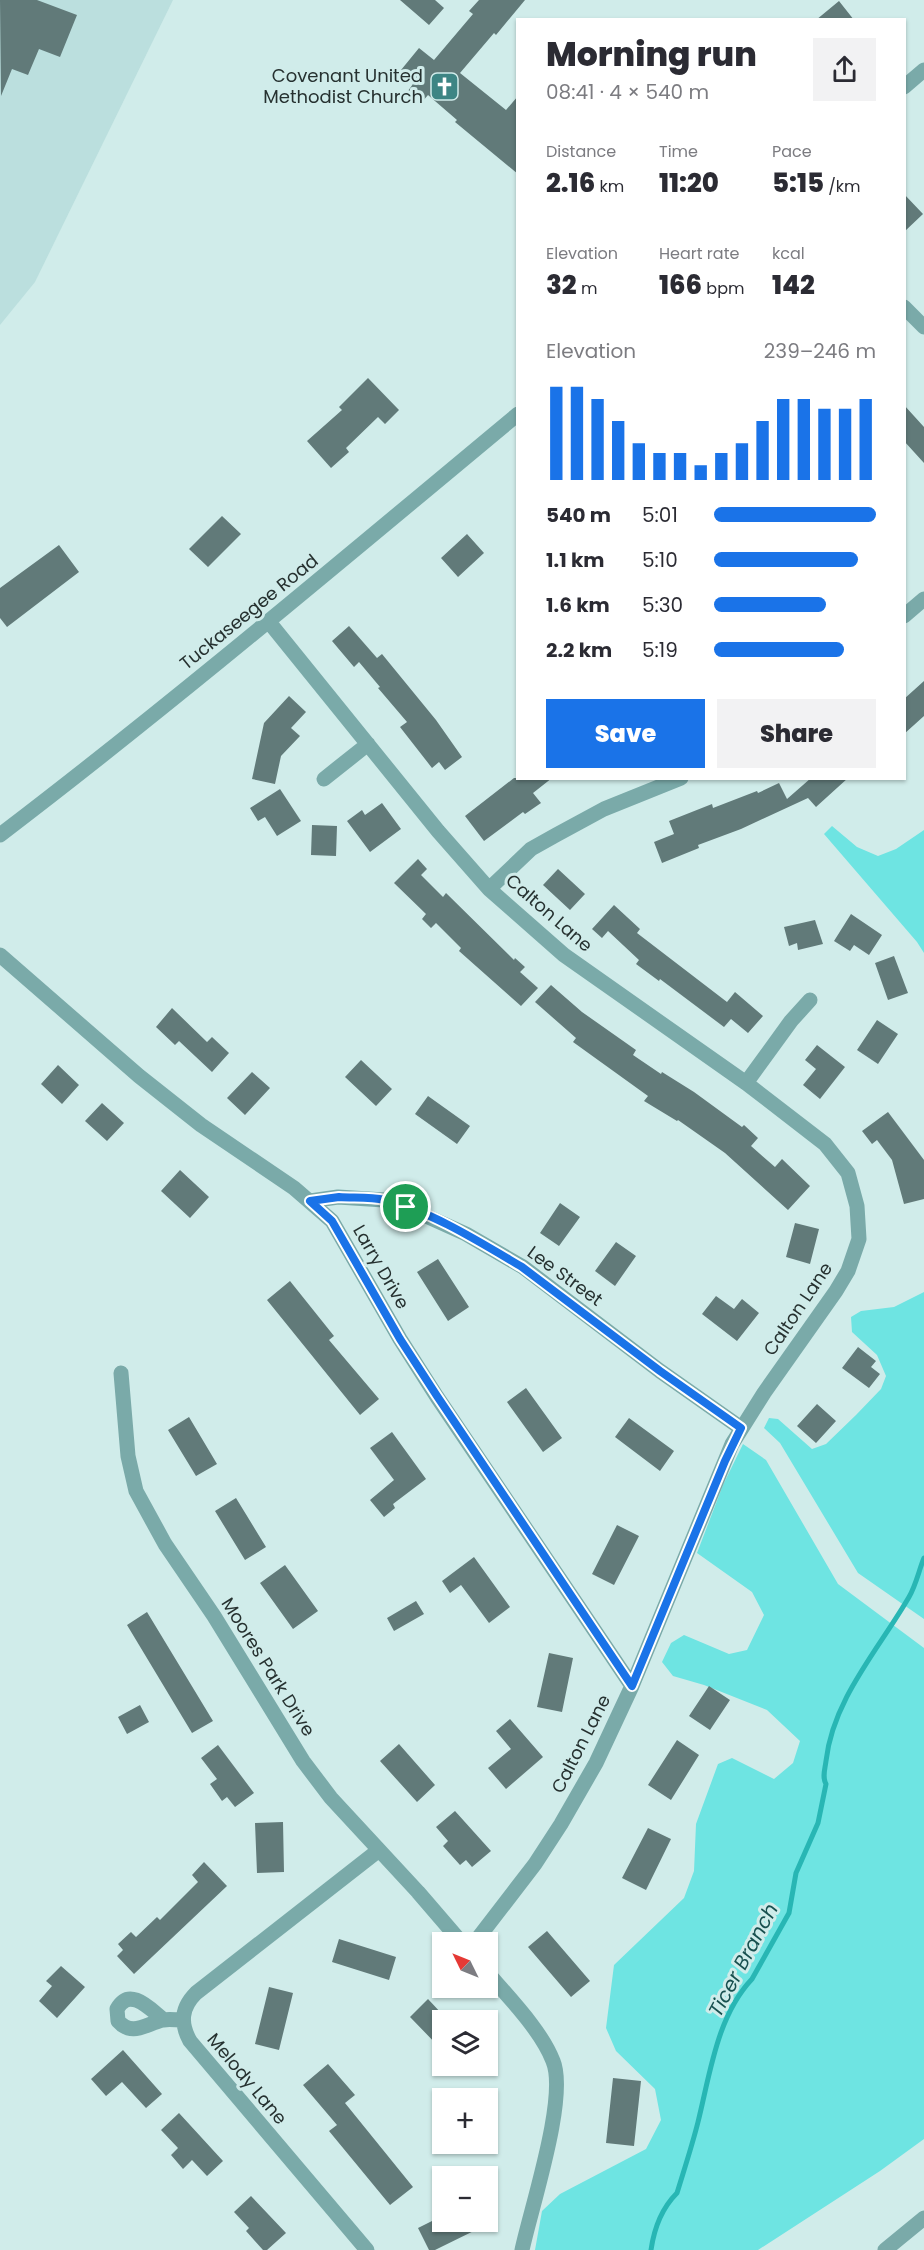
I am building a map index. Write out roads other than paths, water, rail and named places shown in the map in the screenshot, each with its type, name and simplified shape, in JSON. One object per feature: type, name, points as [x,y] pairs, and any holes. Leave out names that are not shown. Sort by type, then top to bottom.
[{"type":"street","points":[[906,85],[924,70]]},
{"type":"street","points":[[906,309],[924,327]]},
{"type":"street","name":"Tuckaseegee Road","points":[[0,835],[116,746],[269,622],[516,416]]},
{"type":"street","points":[[906,614],[924,600]]},
{"type":"street","name":"Calton Lane","points":[[269,622],[438,831],[489,889],[564,955],[794,1119],[834,1154],[848,1173],[857,1206],[859,1239],[848,1271],[741,1428],[725,1461],[632,1686],[596,1763],[561,1824],[483,1932]]},
{"type":"street","points":[[324,779],[368,744]]},
{"type":"street","points":[[489,889],[531,849],[604,809],[676,780]]},
{"type":"street","name":"Larry Drive","points":[[0,954],[139,1076],[201,1125],[270,1170],[332,1221],[400,1339],[632,1686]]},
{"type":"street","points":[[746,1083],[791,1021],[810,1000]]},
{"type":"street","name":"Lee Street","points":[[310,1201],[339,1197],[384,1200],[406,1207],[466,1234],[522,1267],[660,1371],[741,1428]]},
{"type":"street","name":"Moores Park Drive","points":[[120,1373],[128,1456],[136,1491],[165,1544],[250,1673],[303,1761],[332,1798],[452,1932]]},
{"type":"street","points":[[164,2020],[182,2020],[184,2011],[196,1993],[379,1850]]},
{"type":"street","points":[[498,1986],[544,2043],[556,2072],[557,2097],[551,2130],[522,2250]]},
{"type":"street","name":"Melody Lane","points":[[182,2020],[190,2041],[367,2250]]},
{"type":"street","points":[[885,2250],[924,2218]]},
{"type":"waterway","name":"Ticer Branch","points":[[651,2250],[659,2220],[677,2193],[696,2131],[716,2046],[730,2010],[752,1979],[789,1913],[796,1873],[818,1823],[826,1784],[824,1776],[830,1738],[838,1717],[859,1675],[914,1588],[924,1558]]},
{"type":"place","name":"Covenant United Methodist Church","points":[[444,86]]}]
